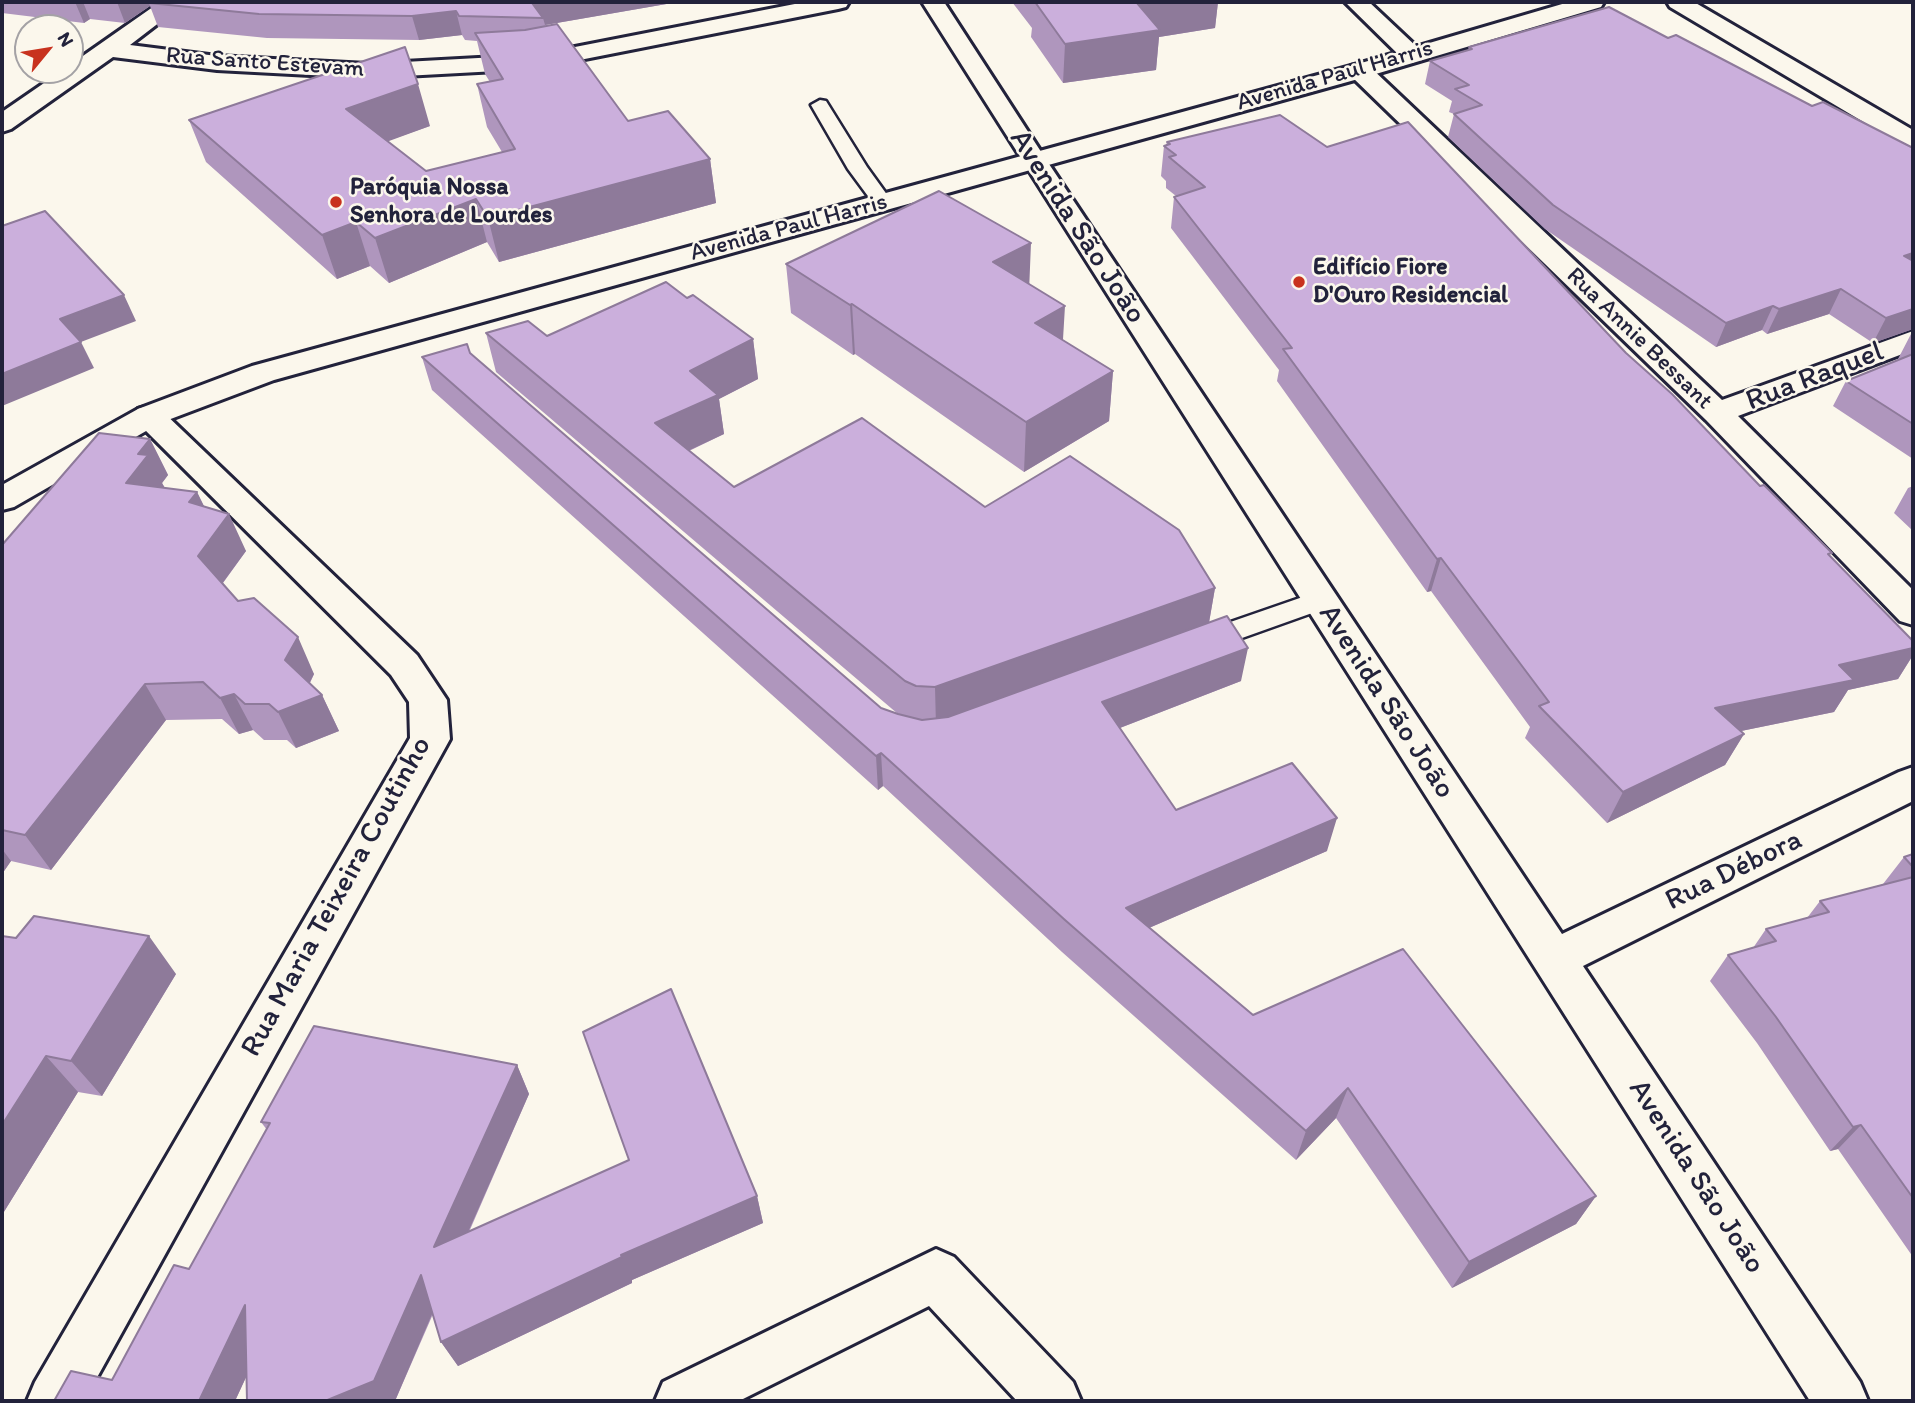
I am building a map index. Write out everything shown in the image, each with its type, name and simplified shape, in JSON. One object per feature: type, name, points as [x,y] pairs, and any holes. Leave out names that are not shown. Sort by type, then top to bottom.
[{"type":"street","points":[[2,124],[175,2]]},
{"type":"street","name":"Rua Santo Estevam","points":[[107,49],[217,63],[367,71],[534,62],[838,2]]},
{"type":"street","name":"Avenida São João","points":[[933,2],[1841,1401]]},
{"type":"street","points":[[1356,2],[1411,54]]},
{"type":"street","name":"Avenida Paul Harris","points":[[2,499],[149,416],[263,373],[1360,71],[1593,2]]},
{"type":"street","points":[[1678,2],[1913,141]]},
{"type":"street","name":"Rua Annie Bessant","points":[[1360,71],[1717,414],[1913,612]]},
{"type":"street","name":"Rua Raquel","points":[[1717,414],[1913,340]]},
{"type":"street","name":"Rua Maria Teixeira Coutinho","points":[[54,1401],[430,738],[428,700],[404,665],[149,416]]},
{"type":"street","name":"Rua Débora","points":[[1555,960],[1913,783]]},
{"type":"street","points":[[682,1401],[936,1275],[1054,1401]]},
{"type":"lane","points":[[820,106],[858,169],[883,203]]},
{"type":"lane","points":[[1180,651],[1320,600]]},
{"type":"building","points":[[150,2],[539,2],[532,3],[543,18],[459,16],[456,11],[412,16],[259,14]]},
{"type":"building","points":[[1035,2],[1144,2],[1137,3],[1160,30],[1065,44]]},
{"type":"building","points":[[1609,7],[1668,38],[1676,35],[1812,106],[1823,102],[1913,148],[1913,253],[1904,256],[1913,261],[1913,309],[1886,318],[1841,289],[1779,309],[1773,306],[1726,323],[1553,205],[1454,114],[1482,105],[1455,89],[1469,85],[1430,61],[1472,49],[1469,47]]},
{"type":"building","points":[[557,24],[628,121],[668,111],[710,159],[488,218],[476,199],[375,238],[356,222],[322,235],[189,120],[405,47],[418,84],[346,109],[426,171],[515,149],[477,84],[503,79],[475,33],[525,30]]},
{"type":"building","points":[[1280,115],[1327,147],[1408,122],[1626,353],[1672,394],[1760,486],[1764,485],[1832,553],[1828,554],[1913,641],[1913,648],[1839,665],[1854,680],[1715,708],[1744,734],[1623,792],[1539,706],[1549,702],[1441,558],[1437,559],[1283,349],[1292,348],[1174,197],[1205,187],[1169,157],[1176,155],[1164,146],[1170,144],[1167,142]]},
{"type":"building","points":[[939,191],[1031,243],[993,262],[1065,306],[1035,323],[1113,371],[1026,422],[852,304],[786,264]]},
{"type":"building","points":[[45,211],[124,295],[60,319],[81,342],[2,374],[2,226]]},
{"type":"building","points":[[666,282],[687,298],[693,295],[753,339],[690,371],[718,395],[655,423],[734,487],[862,418],[985,507],[1070,456],[1179,530],[1215,588],[935,687],[916,686],[905,681],[486,333],[528,321],[547,336]]},
{"type":"building","points":[[467,344],[470,353],[881,708],[922,720],[948,717],[1227,616],[1248,648],[1102,702],[1176,810],[1292,763],[1337,818],[1126,908],[1253,1015],[1403,949],[1596,1196],[1469,1262],[1348,1088],[1306,1131],[1065,920],[881,753],[876,756],[422,357]]},
{"type":"building","points":[[1913,354],[1913,424],[1846,381]]},
{"type":"building","points":[[99,433],[150,439],[138,454],[148,455],[126,483],[197,492],[189,502],[229,514],[198,556],[238,601],[254,598],[298,637],[285,660],[322,695],[278,712],[269,704],[245,704],[234,694],[220,698],[203,682],[145,684],[25,835],[2,830],[2,545]]},
{"type":"building","points":[[1913,854],[1913,867],[1904,857]]},
{"type":"building","points":[[1913,877],[1913,1198],[1861,1125],[1853,1127],[1776,1017],[1728,955],[1776,941],[1766,929],[1829,912],[1820,901]]},
{"type":"building","points":[[34,916],[149,936],[71,1061],[46,1056],[2,1125],[2,936],[16,938]]},
{"type":"building","points":[[671,989],[757,1196],[621,1255],[622,1257],[441,1342],[421,1275],[374,1381],[325,1401],[247,1401],[245,1305],[199,1401],[54,1401],[71,1371],[112,1380],[174,1265],[189,1269],[270,1123],[261,1122],[314,1026],[517,1065],[434,1247],[629,1160],[583,1032]]},
{"type":"place","name":"Paróquia Nossa Senhora de Lourdes","points":[[336,202]]},
{"type":"place","name":"Edifício Fiore D'Ouro Residencial","points":[[1299,282]]}]
